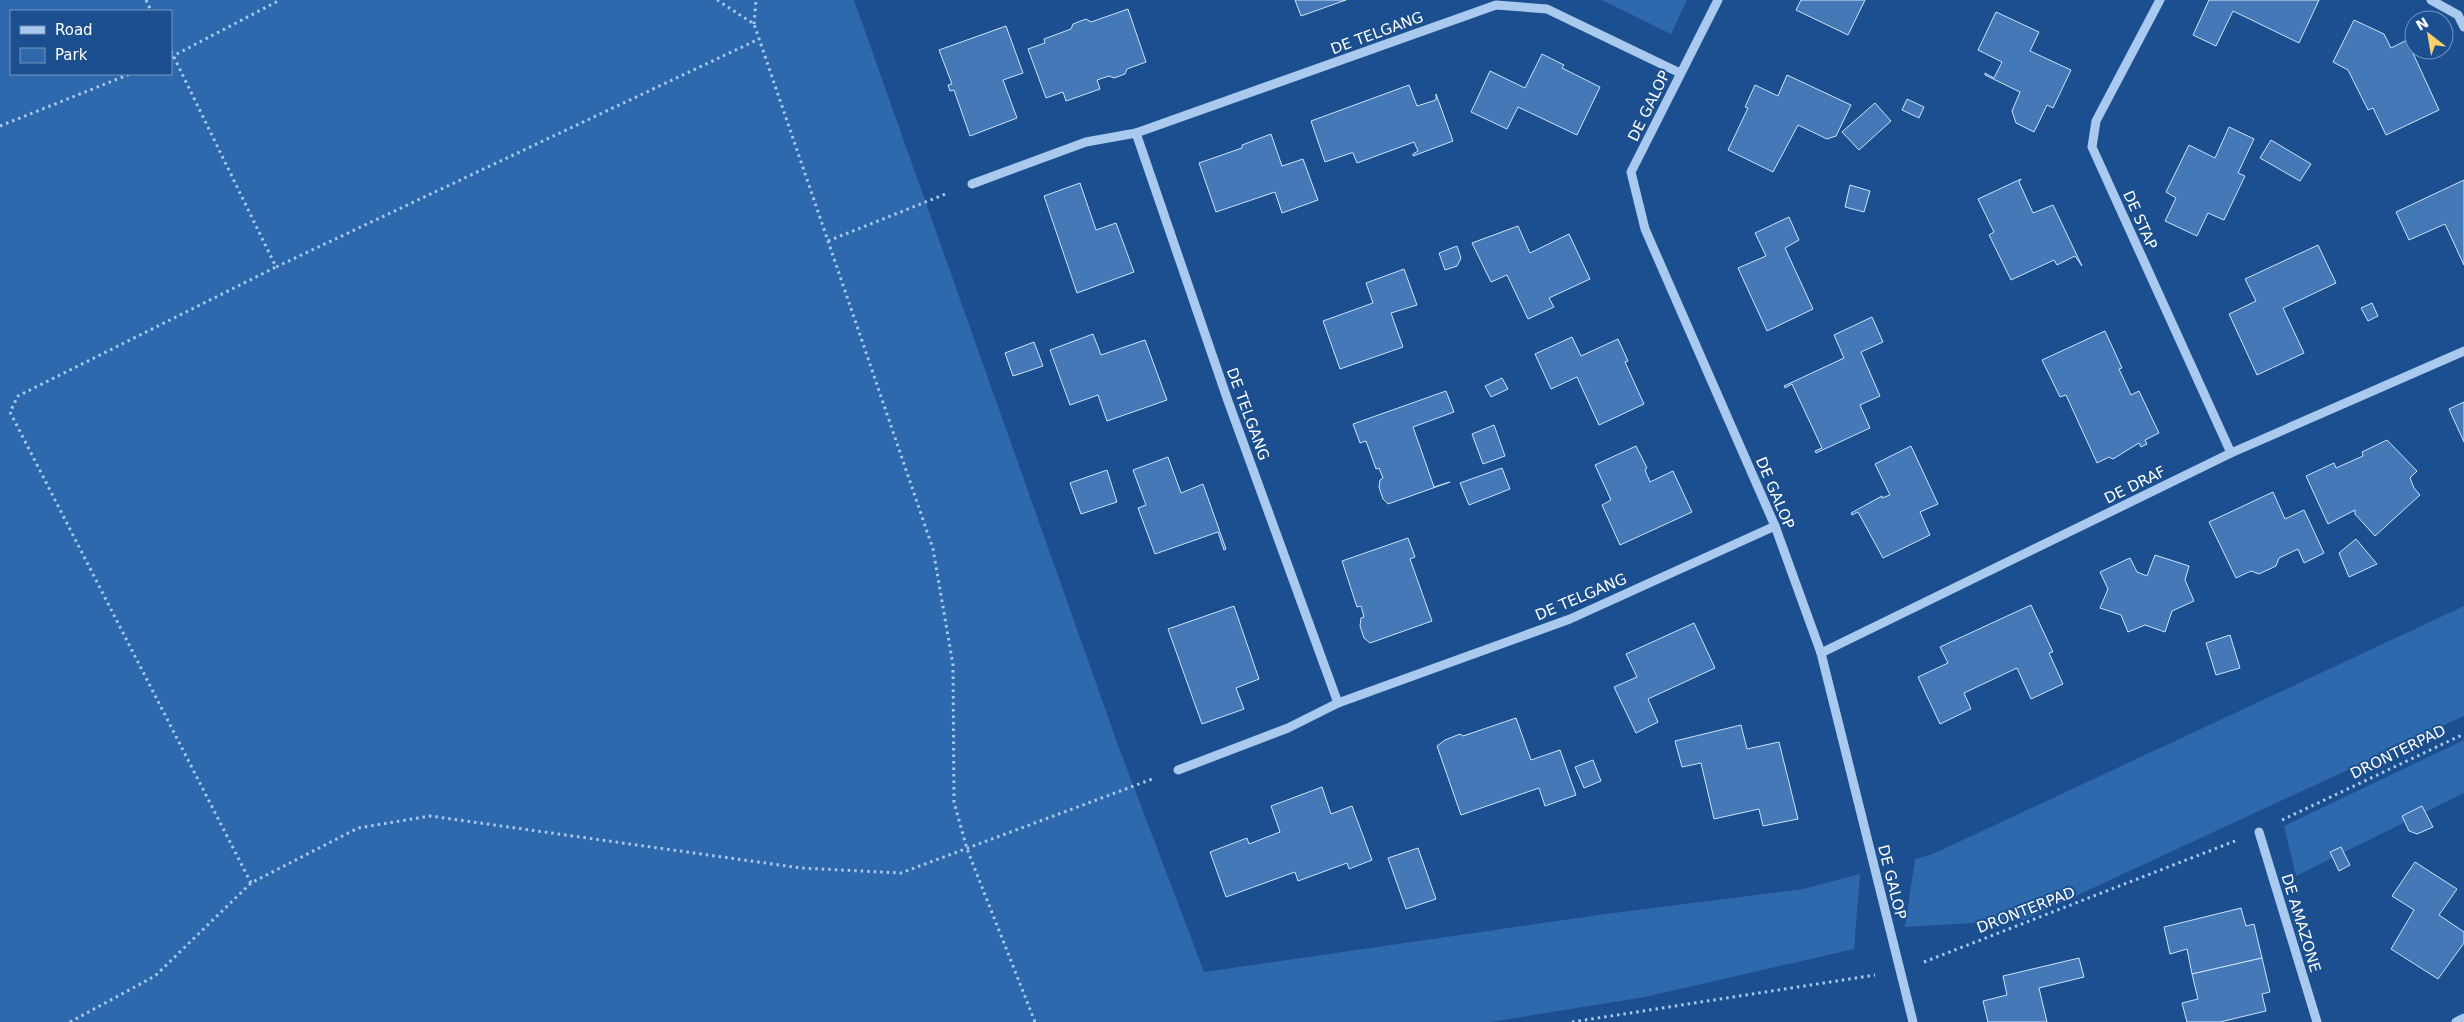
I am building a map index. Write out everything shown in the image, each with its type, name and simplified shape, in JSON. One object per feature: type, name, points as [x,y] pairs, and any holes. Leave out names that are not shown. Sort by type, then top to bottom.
[{"type":"street","name":"DE GALOP","points":[[1718,0],[1631,172],[1646,229],[1775,526],[1821,654],[1913,1022]]},
{"type":"street","name":"DE STAP","points":[[2160,0],[2096,121],[2092,148],[2231,454]]},
{"type":"street","points":[[2431,0],[2458,15],[2464,27]]},
{"type":"street","name":"DE TELGANG","points":[[972,184],[1086,142],[1136,133],[1496,5],[1547,9],[1680,73]]},
{"type":"street","name":"DE TELGANG","points":[[1136,133],[1228,401],[1338,703]]},
{"type":"street","name":"DE DRAF","points":[[1821,654],[2231,454],[2464,351]]},
{"type":"street","name":"DE TELGANG","points":[[1178,770],[1288,728],[1338,703],[1570,618],[1775,526]]},
{"type":"street","name":"DE AMAZONE","points":[[2259,832],[2318,1022]]},
{"type":"street","points":[[2456,1022],[2464,1018]]},
{"type":"path","points":[[276,267],[172,57],[280,0]]},
{"type":"path","points":[[717,0],[754,24]]},
{"type":"path","points":[[756,0],[754,24],[932,549],[953,665],[954,802],[968,849],[1035,1022]]},
{"type":"path","points":[[251,884],[10,412],[18,396],[276,267],[759,39]]},
{"type":"path","points":[[0,126],[128,75]]},
{"type":"path","points":[[828,241],[972,184]]},
{"type":"path","name":"DRONTERPAD","points":[[1572,1022],[1900,971],[2259,832],[2464,734]]},
{"type":"path","points":[[70,1022],[156,976],[251,884],[358,828],[430,816],[801,868],[901,873],[1178,770]]},
{"type":"green space","points":[[0,0],[854,0],[1118,745],[1204,972],[1606,914],[1803,889],[1860,874],[1854,949],[1645,997],[1490,1022],[0,1022]]},
{"type":"green space","points":[[1602,0],[1687,0],[1671,34]]},
{"type":"green space","points":[[2464,606],[2464,716],[2024,920],[1905,927],[1915,859],[1933,854]]},
{"type":"green space","points":[[2464,740],[2464,793],[2296,876],[2284,826]]},
{"type":"building","points":[[1295,0],[1346,0],[1301,16]]},
{"type":"building","points":[[1801,0],[1865,0],[1848,35],[1796,10]]},
{"type":"building","points":[[2209,0],[2319,0],[2299,43],[2233,11],[2216,46],[2193,35]]},
{"type":"building","points":[[1128,9],[1146,62],[1127,69],[1125,74],[1114,78],[1109,76],[1097,80],[1100,89],[1066,101],[1063,92],[1046,98],[1028,49],[1045,43],[1044,39],[1071,29],[1073,24],[1086,19],[1091,22]]},
{"type":"building","points":[[1996,12],[2039,32],[2030,51],[2071,70],[2053,108],[2047,105],[2034,132],[2016,123],[2012,111],[2020,92],[1985,75],[1985,73],[1994,78],[2002,62],[1978,50]]},
{"type":"building","points":[[2354,20],[2384,34],[2391,48],[2404,42],[2404,60],[2416,60],[2439,110],[2386,135],[2373,108],[2368,110],[2348,70],[2333,62]]},
{"type":"building","points":[[1006,26],[1023,73],[1003,80],[1017,118],[970,136],[954,90],[950,91],[948,85],[952,84],[939,50]]},
{"type":"building","points":[[1542,54],[1564,65],[1562,68],[1600,87],[1577,135],[1518,107],[1507,129],[1471,112],[1490,71],[1525,88]]},
{"type":"building","points":[[1787,75],[1851,105],[1836,136],[1827,139],[1798,125],[1773,172],[1728,150],[1748,108],[1745,107],[1755,85],[1778,96]]},
{"type":"building","points":[[1409,85],[1417,106],[1436,100],[1436,94],[1453,141],[1413,156],[1418,151],[1414,142],[1357,163],[1353,153],[1325,162],[1311,121]]},
{"type":"building","points":[[1907,99],[1924,107],[1919,118],[1902,110]]},
{"type":"building","points":[[1875,103],[1891,121],[1859,150],[1842,132]]},
{"type":"building","points":[[2229,127],[2254,139],[2238,173],[2245,176],[2224,220],[2208,213],[2197,236],[2165,221],[2176,198],[2166,192],[2189,145],[2215,158]]},
{"type":"building","points":[[1271,134],[1282,166],[1303,159],[1318,200],[1282,213],[1275,192],[1216,212],[1199,163],[1242,148],[1242,145]]},
{"type":"building","points":[[2271,140],[2311,164],[2300,181],[2260,158]]},
{"type":"building","points":[[2021,179],[2019,182],[2033,213],[2053,205],[2082,266],[2075,256],[2057,265],[2054,260],[2011,280],[1989,235],[1994,232],[1978,199]]},
{"type":"building","points":[[2464,180],[2464,265],[2445,224],[2409,240],[2396,212]]},
{"type":"building","points":[[1080,183],[1096,230],[1116,223],[1134,272],[1077,293],[1044,196]]},
{"type":"building","points":[[1850,185],[1870,191],[1864,212],[1845,207]]},
{"type":"building","points":[[1789,217],[1799,240],[1785,248],[1813,309],[1767,331],[1738,268],[1766,256],[1755,233]]},
{"type":"building","points":[[1518,226],[1530,253],[1569,234],[1590,279],[1549,298],[1554,307],[1528,319],[1507,275],[1491,282],[1472,243]]},
{"type":"building","points":[[2318,245],[2336,283],[2283,308],[2304,353],[2257,375],[2229,314],[2256,301],[2245,279]]},
{"type":"building","points":[[1457,246],[1461,258],[1457,266],[1445,270],[1439,253]]},
{"type":"building","points":[[1404,269],[1417,305],[1391,313],[1403,347],[1340,369],[1323,321],[1373,303],[1366,283]]},
{"type":"building","points":[[2372,303],[2378,316],[2368,321],[2361,308]]},
{"type":"building","points":[[1872,317],[1883,342],[1861,352],[1880,396],[1860,405],[1870,428],[1816,453],[1815,451],[1822,448],[1792,384],[1785,388],[1784,386],[1844,358],[1834,335]]},
{"type":"building","points":[[2105,331],[2122,368],[2119,369],[2131,395],[2139,391],[2159,433],[2145,440],[2147,444],[2141,447],[2139,443],[2113,459],[2109,457],[2097,463],[2066,395],[2060,397],[2042,360]]},
{"type":"building","points":[[1093,334],[1101,355],[1145,340],[1167,400],[1107,421],[1098,395],[1070,405],[1050,350]]},
{"type":"building","points":[[1572,337],[1581,356],[1618,339],[1628,361],[1625,362],[1644,404],[1599,425],[1577,377],[1551,389],[1535,354]]},
{"type":"building","points":[[1034,342],[1043,366],[1013,376],[1005,353]]},
{"type":"building","points":[[1502,378],[1508,389],[1491,397],[1485,386]]},
{"type":"building","points":[[1446,391],[1454,412],[1413,427],[1434,487],[1450,482],[1388,504],[1383,499],[1379,487],[1380,480],[1383,478],[1379,468],[1376,469],[1366,441],[1360,443],[1353,424]]},
{"type":"building","points":[[2464,402],[2464,442],[2449,409]]},
{"type":"building","points":[[1494,425],[1505,456],[1483,464],[1472,434]]},
{"type":"building","points":[[2387,440],[2417,471],[2410,478],[2414,488],[2420,495],[2375,536],[2355,514],[2355,510],[2328,524],[2306,476],[2334,463],[2336,468],[2363,456],[2362,452]]},
{"type":"building","points":[[1636,446],[1647,468],[1645,470],[1650,482],[1673,471],[1692,512],[1620,545],[1602,505],[1611,500],[1595,465]]},
{"type":"building","points":[[1911,446],[1938,504],[1920,512],[1930,535],[1883,558],[1858,512],[1852,515],[1851,513],[1882,496],[1882,498],[1890,495],[1875,464]]},
{"type":"building","points":[[1168,457],[1181,493],[1203,484],[1226,549],[1224,550],[1218,532],[1155,554],[1138,508],[1146,505],[1133,470]]},
{"type":"building","points":[[1502,468],[1510,489],[1469,505],[1460,483]]},
{"type":"building","points":[[1107,470],[1117,502],[1081,514],[1070,483]]},
{"type":"building","points":[[2273,492],[2285,519],[2304,510],[2324,553],[2304,563],[2298,549],[2279,558],[2276,566],[2259,574],[2251,571],[2236,578],[2209,522]]},
{"type":"building","points":[[1408,538],[1415,557],[1410,559],[1432,621],[1370,643],[1364,638],[1360,626],[1361,618],[1364,617],[1361,606],[1357,607],[1342,561]]},
{"type":"building","points":[[2356,539],[2377,564],[2349,577],[2339,553]]},
{"type":"building","points":[[2155,555],[2189,566],[2185,580],[2194,601],[2172,611],[2165,632],[2145,625],[2128,632],[2121,615],[2100,608],[2108,589],[2100,572],[2130,558],[2137,572],[2147,576]]},
{"type":"building","points":[[2031,605],[2053,652],[2049,653],[2063,684],[2031,699],[2017,668],[1964,693],[1971,709],[1940,724],[1918,677],[1948,663],[1940,647]]},
{"type":"building","points":[[1234,606],[1259,679],[1236,688],[1244,709],[1202,724],[1168,629]]},
{"type":"building","points":[[1694,623],[1715,668],[1648,699],[1658,722],[1636,733],[1614,687],[1637,677],[1626,654]]},
{"type":"building","points":[[2230,635],[2240,668],[2216,675],[2206,643]]},
{"type":"building","points":[[1516,718],[1531,760],[1560,750],[1576,795],[1545,806],[1539,788],[1461,815],[1437,746],[1445,740],[1460,734],[1463,736]]},
{"type":"building","points":[[1741,725],[1747,749],[1779,742],[1798,819],[1763,826],[1759,809],[1714,819],[1701,763],[1682,767],[1675,741]]},
{"type":"building","points":[[1593,760],[1601,781],[1584,788],[1575,767]]},
{"type":"building","points":[[1322,787],[1331,814],[1352,806],[1372,860],[1349,869],[1347,863],[1298,881],[1295,872],[1226,897],[1210,852],[1247,838],[1249,844],[1280,832],[1271,806]]},
{"type":"building","points":[[2422,806],[2433,827],[2417,834],[2409,831],[2402,816]]},
{"type":"building","points":[[2341,847],[2350,865],[2339,871],[2330,852]]},
{"type":"building","points":[[1418,848],[1436,899],[1406,909],[1388,858]]},
{"type":"building","points":[[2415,862],[2457,889],[2439,915],[2464,932],[2464,943],[2438,979],[2391,949],[2414,910],[2392,896]]},
{"type":"building","points":[[2241,908],[2246,926],[2254,924],[2262,958],[2192,974],[2187,949],[2170,954],[2164,927]]},
{"type":"building","points":[[2079,958],[2084,977],[2039,988],[2047,1022],[1988,1022],[1983,1001],[2007,995],[2003,976]]},
{"type":"building","points":[[2262,958],[2270,992],[2262,994],[2266,1011],[2220,1022],[2187,1022],[2182,1003],[2198,999],[2192,974]]}]
